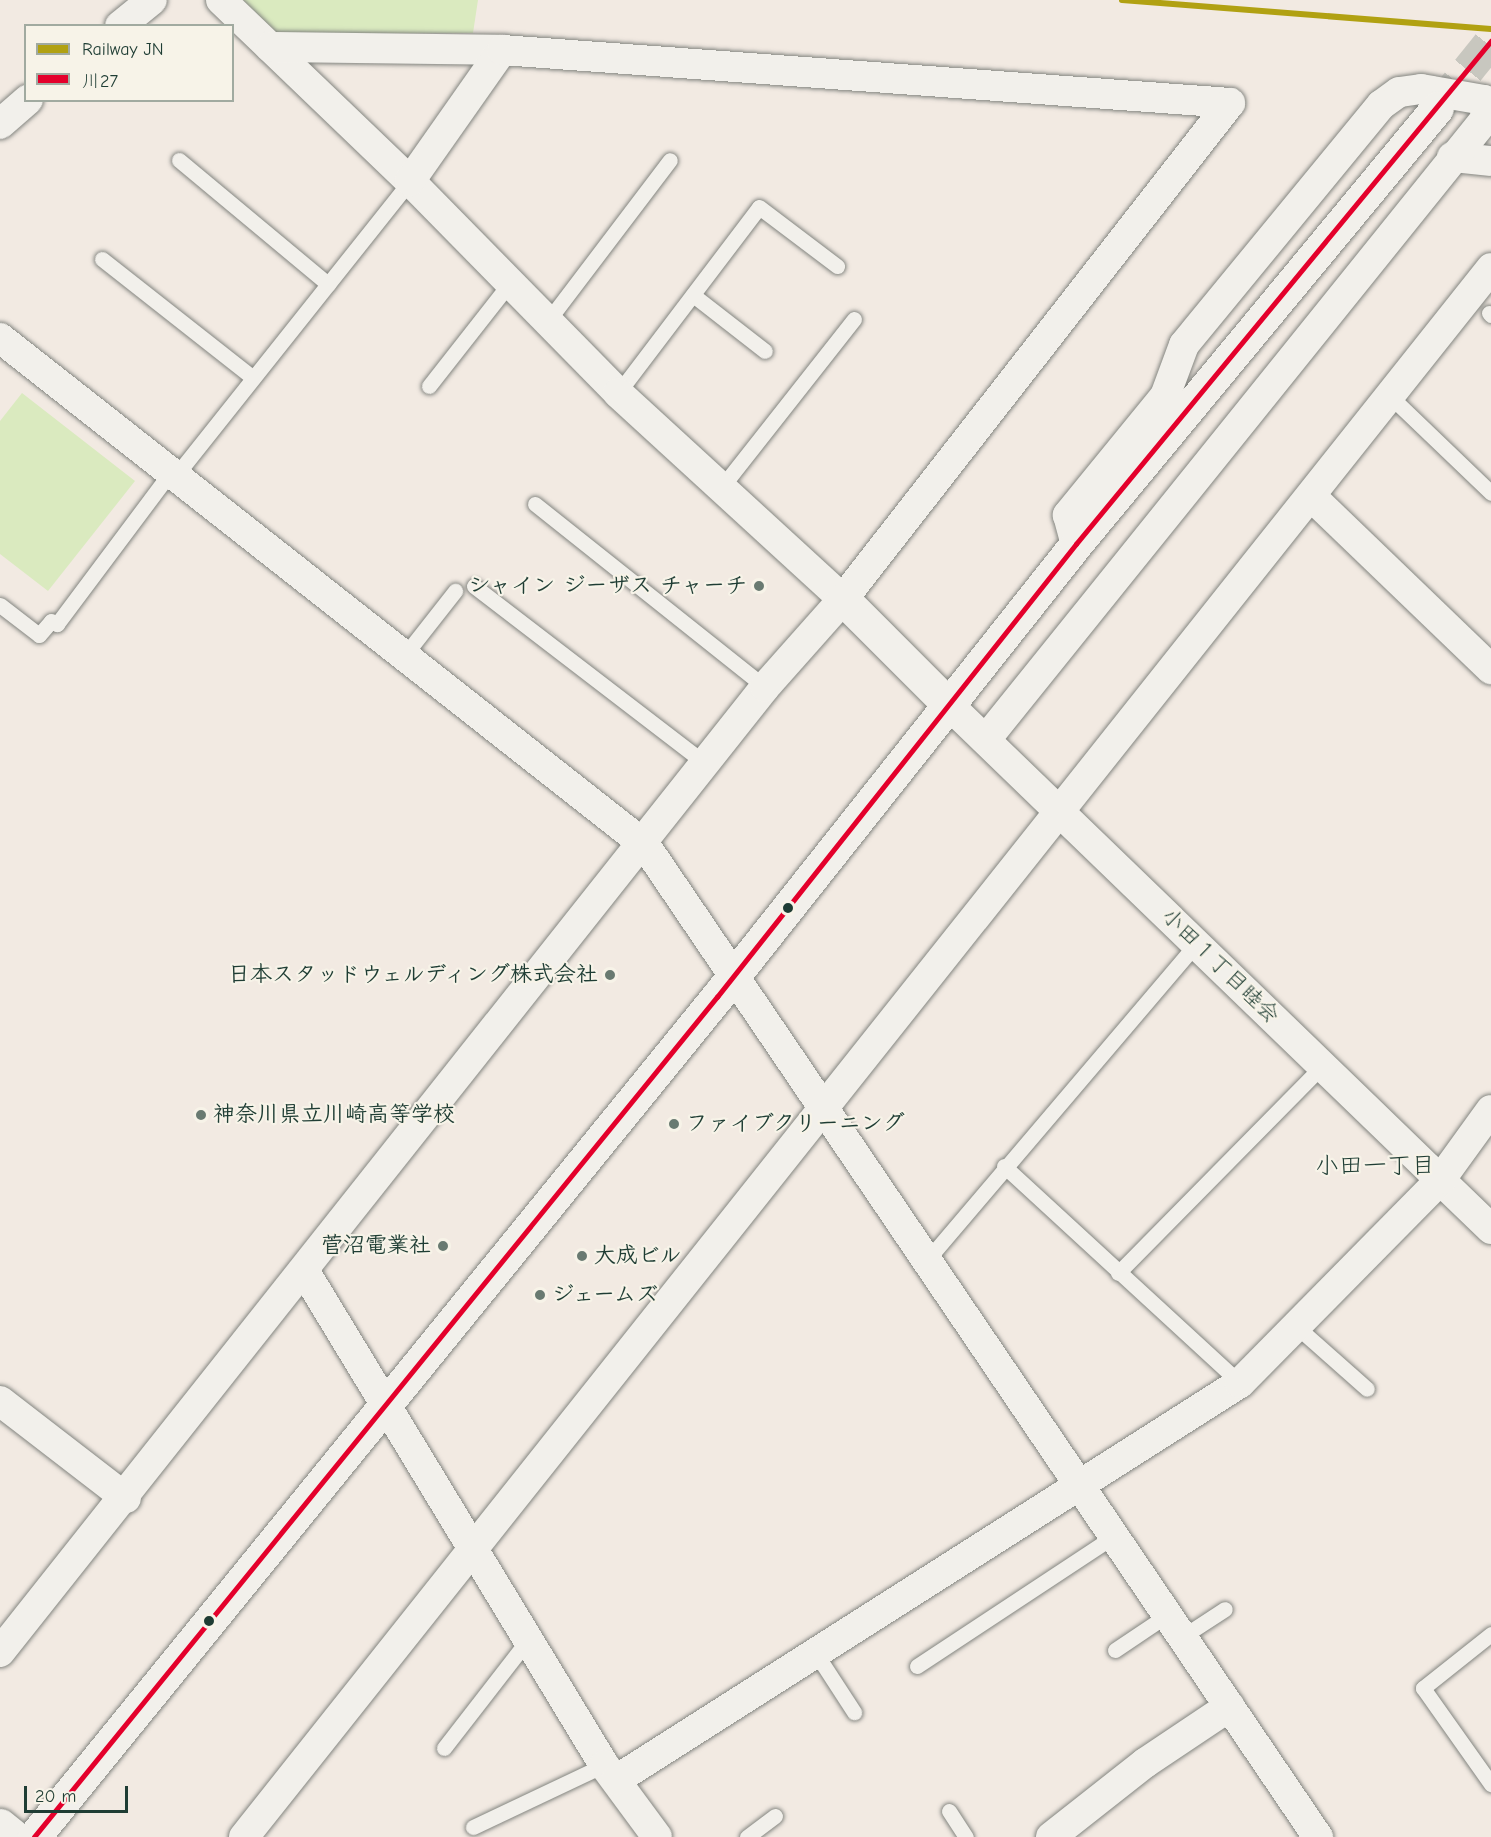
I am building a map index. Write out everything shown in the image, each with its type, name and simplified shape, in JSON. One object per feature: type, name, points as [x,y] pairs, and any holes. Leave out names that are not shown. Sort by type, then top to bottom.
[{"type":"street","points":[[122,24],[152,0]]},
{"type":"street","points":[[220,0],[410,181],[618,393],[843,599],[949,705]]},
{"type":"street","points":[[0,1652],[126,1498],[645,845],[765,687],[843,599],[1230,103],[502,50],[270,47]]},
{"type":"street","points":[[410,181],[502,50]]},
{"type":"street","points":[[987,738],[1452,157],[1486,118],[1484,100],[1421,89],[1399,92],[1381,105],[1184,345],[1165,396],[1068,515],[1076,544]]},
{"type":"street","points":[[0,124],[26,102]]},
{"type":"street","points":[[34,1837],[735,974],[1076,544],[1437,108]]},
{"type":"street","points":[[1452,157],[1491,161]]},
{"type":"street","points":[[244,1837],[475,1551],[1063,812],[1390,396],[1483,307],[1491,268]]},
{"type":"street","points":[[0,338],[174,472],[645,845],[735,974],[1318,1837]]},
{"type":"street","points":[[1311,496],[1491,669]]},
{"type":"street","name":"小田１丁目睦会","points":[[949,705],[987,738],[1491,1228]]},
{"type":"street","points":[[610,1773],[815,1652],[1079,1482],[1240,1383],[1441,1179],[1491,1110]]},
{"type":"street","points":[[305,1272],[385,1407],[475,1551],[527,1641],[610,1773],[657,1837]]},
{"type":"street","points":[[0,1401],[126,1498]]},
{"type":"street","points":[[1052,1837],[1145,1763],[1230,1706]]},
{"type":"street","points":[[0,1825],[15,1837]]},
{"type":"lane","points":[[179,160],[328,284]]},
{"type":"lane","points":[[546,322],[670,160]]},
{"type":"lane","points":[[0,605],[39,634],[51,621],[57,624],[174,472],[253,378],[410,181]]},
{"type":"lane","points":[[618,393],[759,207],[837,266]]},
{"type":"lane","points":[[102,259],[253,378]]},
{"type":"lane","points":[[429,386],[509,284]]},
{"type":"lane","points":[[693,295],[765,351]]},
{"type":"lane","points":[[721,488],[854,319]]},
{"type":"lane","points":[[1390,396],[1491,493]]},
{"type":"lane","points":[[535,504],[765,687]]},
{"type":"lane","points":[[474,586],[707,765]]},
{"type":"lane","points":[[404,656],[455,591]]},
{"type":"lane","points":[[928,1259],[1004,1166],[1197,943]]},
{"type":"lane","points":[[1118,1273],[1322,1065]]},
{"type":"lane","points":[[1004,1166],[1240,1383]]},
{"type":"lane","points":[[1295,1325],[1367,1389]]},
{"type":"lane","points":[[917,1666],[1114,1536]]},
{"type":"lane","points":[[1115,1650],[1225,1609]]},
{"type":"lane","points":[[1491,1634],[1423,1689],[1491,1784]]},
{"type":"lane","points":[[444,1748],[527,1641]]},
{"type":"lane","points":[[815,1652],[854,1712]]},
{"type":"lane","points":[[473,1827],[610,1773]]},
{"type":"lane","points":[[949,1811],[966,1837]]},
{"type":"lane","points":[[747,1837],[776,1816]]},
{"type":"green space","points":[[243,0],[478,0],[473,33],[278,34]]},
{"type":"green space","points":[[22,393],[135,481],[48,591],[0,554],[0,421]]},
{"type":"tunnel","points":[[1437,108],[1491,41]]},
{"type":"rail line","name":"JN","points":[[1122,0],[1491,29]]},
{"type":"transit line","name":"川27","points":[[34,1837],[717,997],[1076,544],[1491,41]]},
{"type":"place","name":"シャイン ジーザス チャーチ","points":[[759,586]]},
{"type":"place","name":"日本スタッドウェルディング株式会社","points":[[610,975]]},
{"type":"place","name":"神奈川県立川崎高等学校","points":[[201,1115]]},
{"type":"place","name":"ファイブクリーニング","points":[[674,1124]]},
{"type":"place","name":"菅沼電業社","points":[[443,1246]]},
{"type":"place","name":"大成ビル","points":[[582,1256]]},
{"type":"place","name":"ジェームズ","points":[[540,1295]]},
{"type":"district","name":"小田一丁目","points":[[1375,1166]]}]
